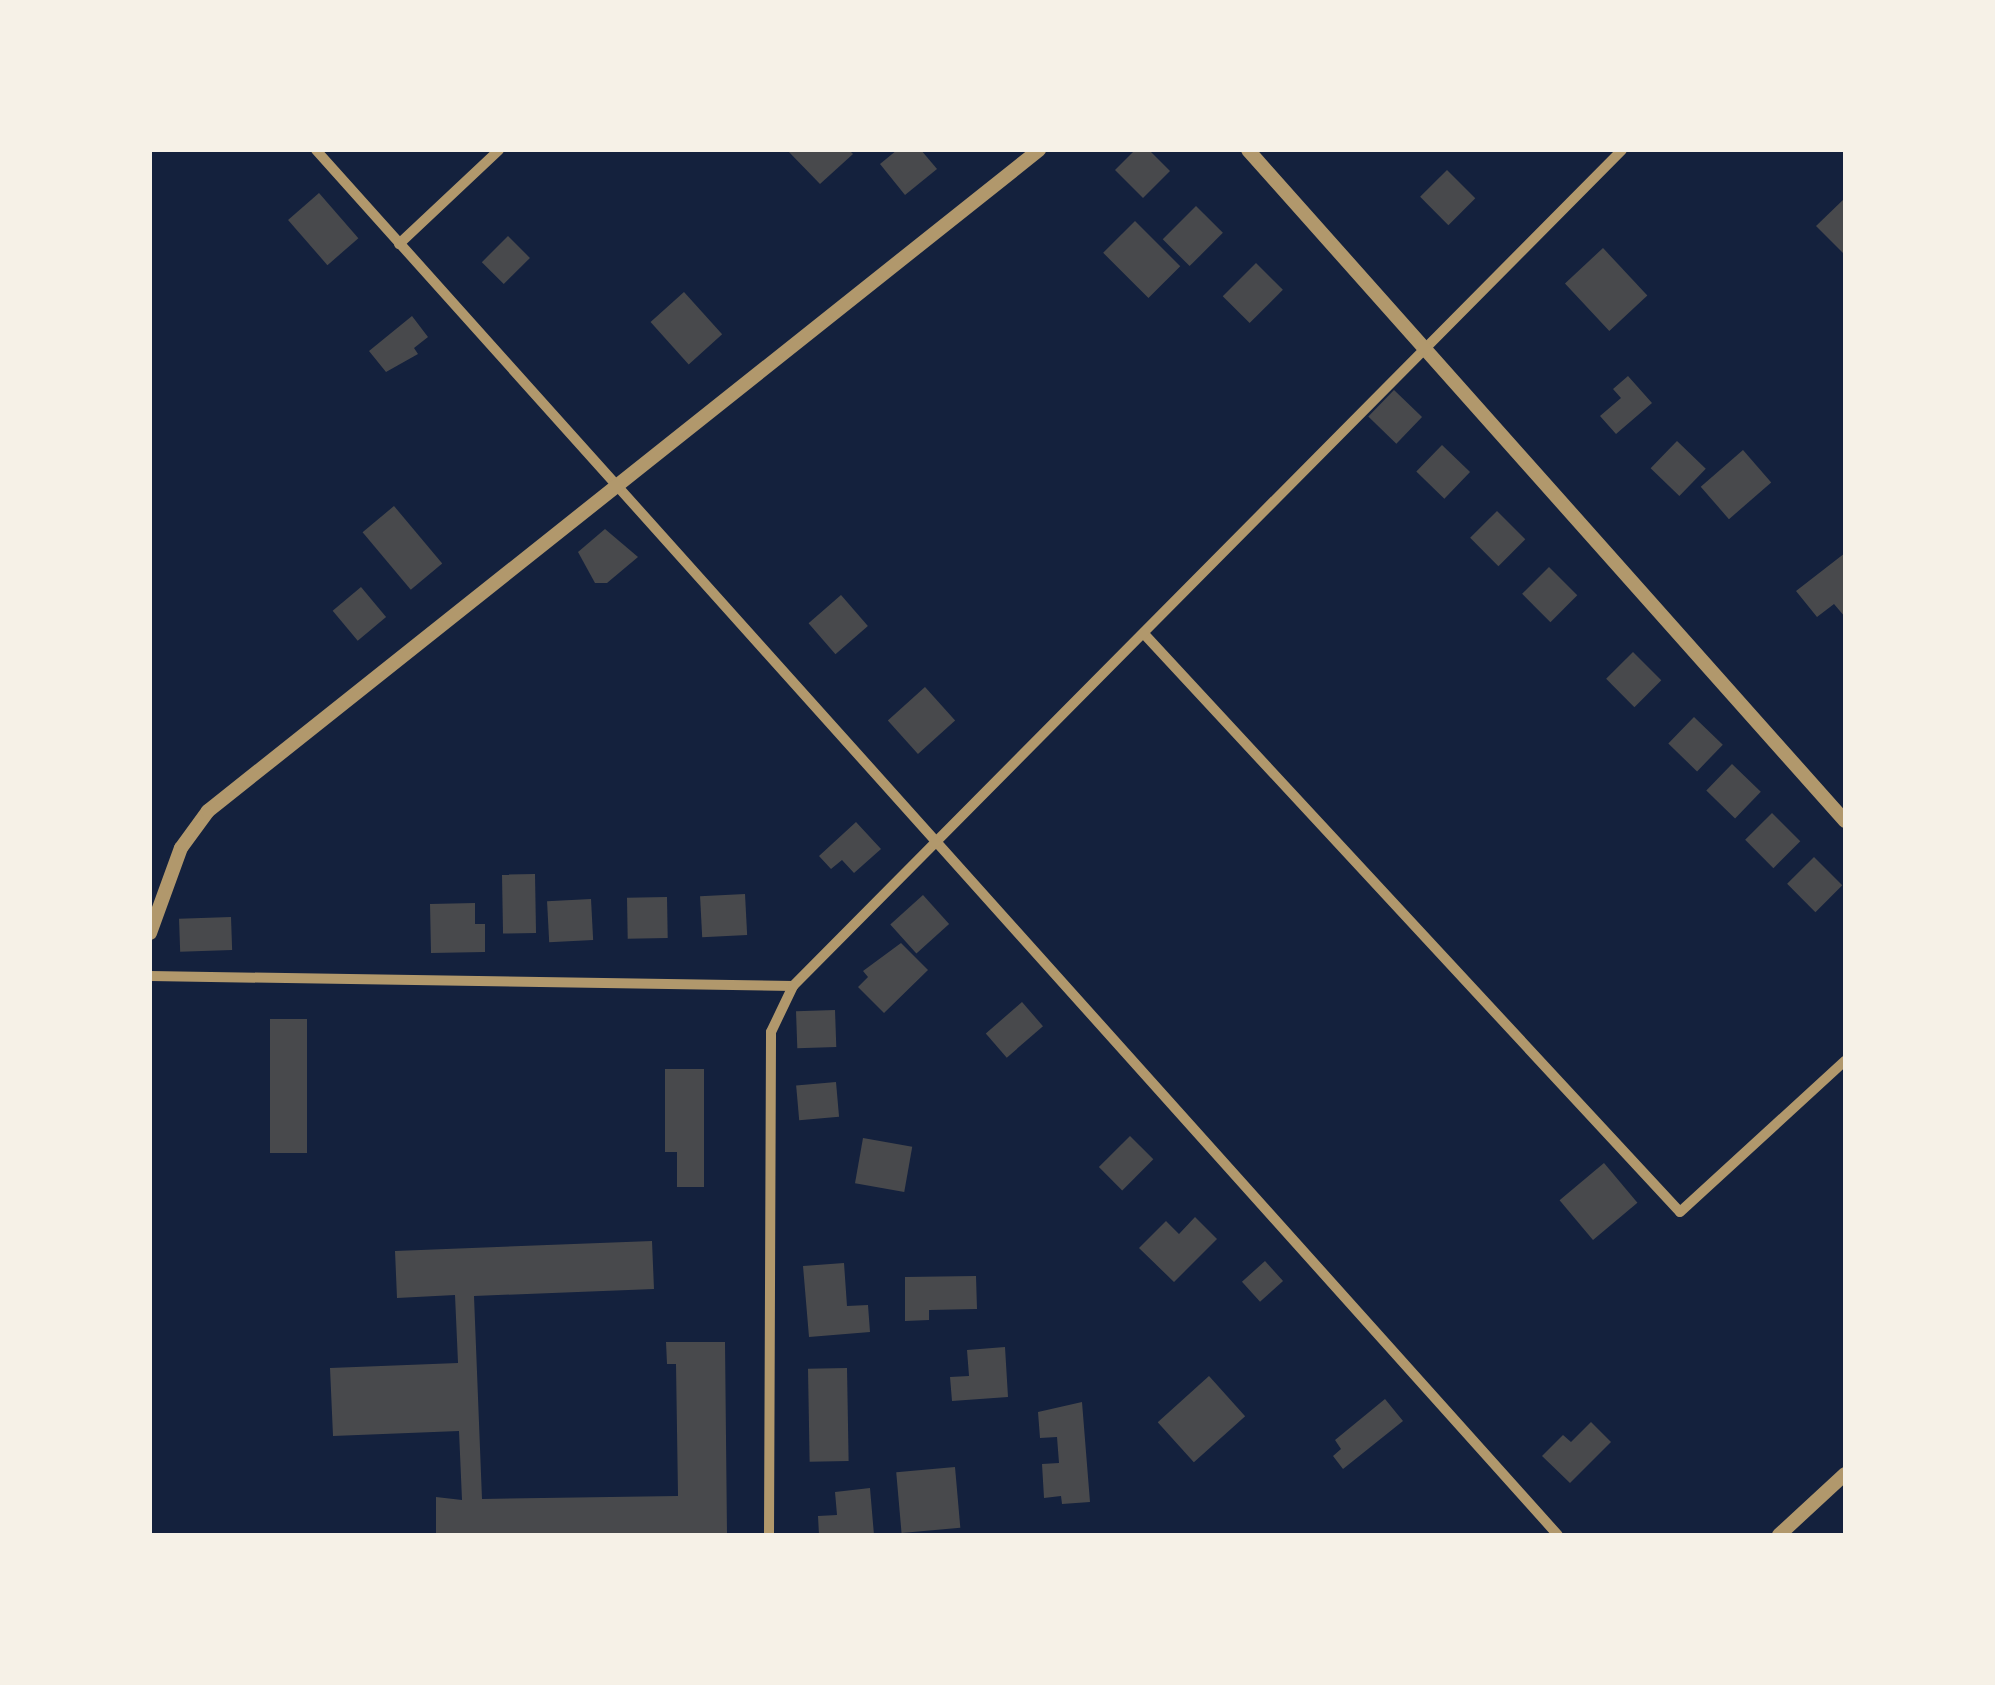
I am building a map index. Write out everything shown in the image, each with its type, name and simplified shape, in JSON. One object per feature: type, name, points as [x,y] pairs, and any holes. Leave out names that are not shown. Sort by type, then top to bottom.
[{"type":"street","points":[[316,150],[846,748],[936,837],[1558,1535]]},
{"type":"street","points":[[399,244],[499,150]]},
{"type":"street","points":[[150,933],[181,848],[208,811],[614,484],[1039,150]]},
{"type":"street","points":[[1248,150],[1845,821]]},
{"type":"street","points":[[770,1535],[771,1032],[793,986],[936,837],[1146,636],[1622,150]]},
{"type":"street","points":[[1146,636],[1680,1212],[1845,1060]]},
{"type":"street","points":[[150,976],[793,986]]},
{"type":"street","points":[[1780,1535],[1845,1474]]},
{"type":"building","points":[[787,150],[849,150],[853,154],[820,184]]},
{"type":"building","points":[[897,150],[921,150],[937,169],[905,195],[880,164]]},
{"type":"building","points":[[1135,150],[1149,150],[1170,171],[1143,198],[1115,170]]},
{"type":"building","points":[[1447,170],[1475,198],[1448,225],[1420,197]]},
{"type":"building","points":[[319,193],[358,238],[327,265],[288,220]]},
{"type":"building","points":[[1845,198],[1845,255],[1816,226]]},
{"type":"building","points":[[1196,206],[1223,233],[1190,266],[1163,239]]},
{"type":"building","points":[[1135,221],[1180,266],[1148,298],[1103,253]]},
{"type":"building","points":[[508,236],[530,258],[504,284],[482,262]]},
{"type":"building","points":[[1603,248],[1647,296],[1609,331],[1565,283]]},
{"type":"building","points":[[1256,263],[1283,290],[1250,323],[1223,296]]},
{"type":"building","points":[[684,292],[722,334],[689,364],[651,322]]},
{"type":"building","points":[[412,316],[428,337],[414,348],[418,354],[386,372],[369,351]]},
{"type":"building","points":[[1628,376],[1652,403],[1616,434],[1600,416],[1621,398],[1613,389]]},
{"type":"building","points":[[1394,390],[1422,417],[1396,444],[1368,417]]},
{"type":"building","points":[[1677,441],[1706,469],[1679,496],[1651,468]]},
{"type":"building","points":[[1442,445],[1470,472],[1444,499],[1416,472]]},
{"type":"building","points":[[1743,450],[1771,482],[1729,519],[1701,487]]},
{"type":"building","points":[[394,506],[442,563],[411,590],[363,532]]},
{"type":"building","points":[[1497,511],[1525,539],[1498,566],[1470,538]]},
{"type":"building","points":[[605,529],[638,557],[607,583],[595,583],[578,552]]},
{"type":"building","points":[[1845,553],[1845,617],[1834,604],[1817,617],[1796,591]]},
{"type":"building","points":[[1549,567],[1577,595],[1550,622],[1522,594]]},
{"type":"building","points":[[361,587],[386,617],[358,641],[333,611]]},
{"type":"building","points":[[841,595],[868,626],[835,654],[809,623]]},
{"type":"building","points":[[1633,652],[1661,680],[1634,707],[1606,679]]},
{"type":"building","points":[[925,687],[955,720],[918,754],[888,720]]},
{"type":"building","points":[[1694,717],[1723,745],[1697,771],[1668,744]]},
{"type":"building","points":[[1732,764],[1761,792],[1735,818],[1706,791]]},
{"type":"building","points":[[1772,813],[1800,841],[1773,868],[1745,840]]},
{"type":"building","points":[[856,822],[881,849],[854,873],[842,860],[831,869],[819,856]]},
{"type":"building","points":[[1814,857],[1842,885],[1815,912],[1787,884]]},
{"type":"building","points":[[535,874],[536,933],[503,934],[502,875]]},
{"type":"building","points":[[745,894],[747,935],[702,937],[700,896]]},
{"type":"building","points":[[923,895],[949,924],[916,953],[890,924]]},
{"type":"building","points":[[667,897],[668,938],[628,939],[627,898]]},
{"type":"building","points":[[591,899],[593,940],[549,942],[547,901]]},
{"type":"building","points":[[475,903],[475,924],[485,924],[485,952],[431,953],[430,904]]},
{"type":"building","points":[[231,917],[232,950],[180,952],[179,919]]},
{"type":"building","points":[[901,943],[928,970],[884,1013],[858,987],[868,977],[863,971]]},
{"type":"building","points":[[1022,1002],[1043,1026],[1007,1058],[986,1033]]},
{"type":"building","points":[[835,1010],[836,1047],[797,1048],[796,1011]]},
{"type":"building","points":[[270,1019],[307,1019],[307,1153],[270,1153]]},
{"type":"building","points":[[665,1069],[704,1069],[704,1187],[677,1187],[677,1152],[665,1152]]},
{"type":"building","points":[[836,1082],[839,1117],[799,1120],[796,1085]]},
{"type":"building","points":[[1130,1136],[1153,1159],[1122,1190],[1099,1167]]},
{"type":"building","points":[[863,1138],[912,1147],[904,1192],[855,1183]]},
{"type":"building","points":[[1604,1163],[1637,1203],[1593,1240],[1560,1200]]},
{"type":"building","points":[[1195,1217],[1217,1239],[1174,1282],[1139,1248],[1166,1221],[1179,1234]]},
{"type":"building","points":[[652,1241],[654,1289],[474,1296],[482,1499],[678,1496],[676,1364],[667,1364],[666,1342],[725,1342],[727,1533],[436,1535],[436,1497],[462,1500],[459,1431],[333,1436],[330,1368],[458,1363],[455,1295],[397,1298],[395,1251]]},
{"type":"building","points":[[1265,1261],[1283,1281],[1260,1302],[1242,1282]]},
{"type":"building","points":[[844,1263],[847,1306],[868,1305],[870,1332],[809,1337],[803,1266]]},
{"type":"building","points":[[976,1276],[977,1309],[929,1310],[929,1320],[905,1321],[905,1277]]},
{"type":"building","points":[[1005,1347],[1008,1397],[952,1401],[950,1377],[969,1376],[967,1350]]},
{"type":"building","points":[[847,1368],[849,1461],[810,1462],[808,1369]]},
{"type":"building","points":[[1209,1376],[1245,1416],[1194,1462],[1158,1422]]},
{"type":"building","points":[[1385,1399],[1403,1421],[1343,1469],[1333,1456],[1341,1449],[1335,1440]]},
{"type":"building","points":[[1082,1402],[1090,1502],[1062,1504],[1061,1496],[1044,1498],[1042,1464],[1059,1463],[1057,1437],[1040,1438],[1038,1412]]},
{"type":"building","points":[[1591,1422],[1611,1442],[1570,1483],[1542,1456],[1563,1435],[1571,1442]]},
{"type":"building","points":[[955,1467],[960,1528],[902,1533],[896,1472]]},
{"type":"building","points":[[870,1488],[874,1535],[819,1535],[818,1516],[837,1515],[835,1492]]}]
